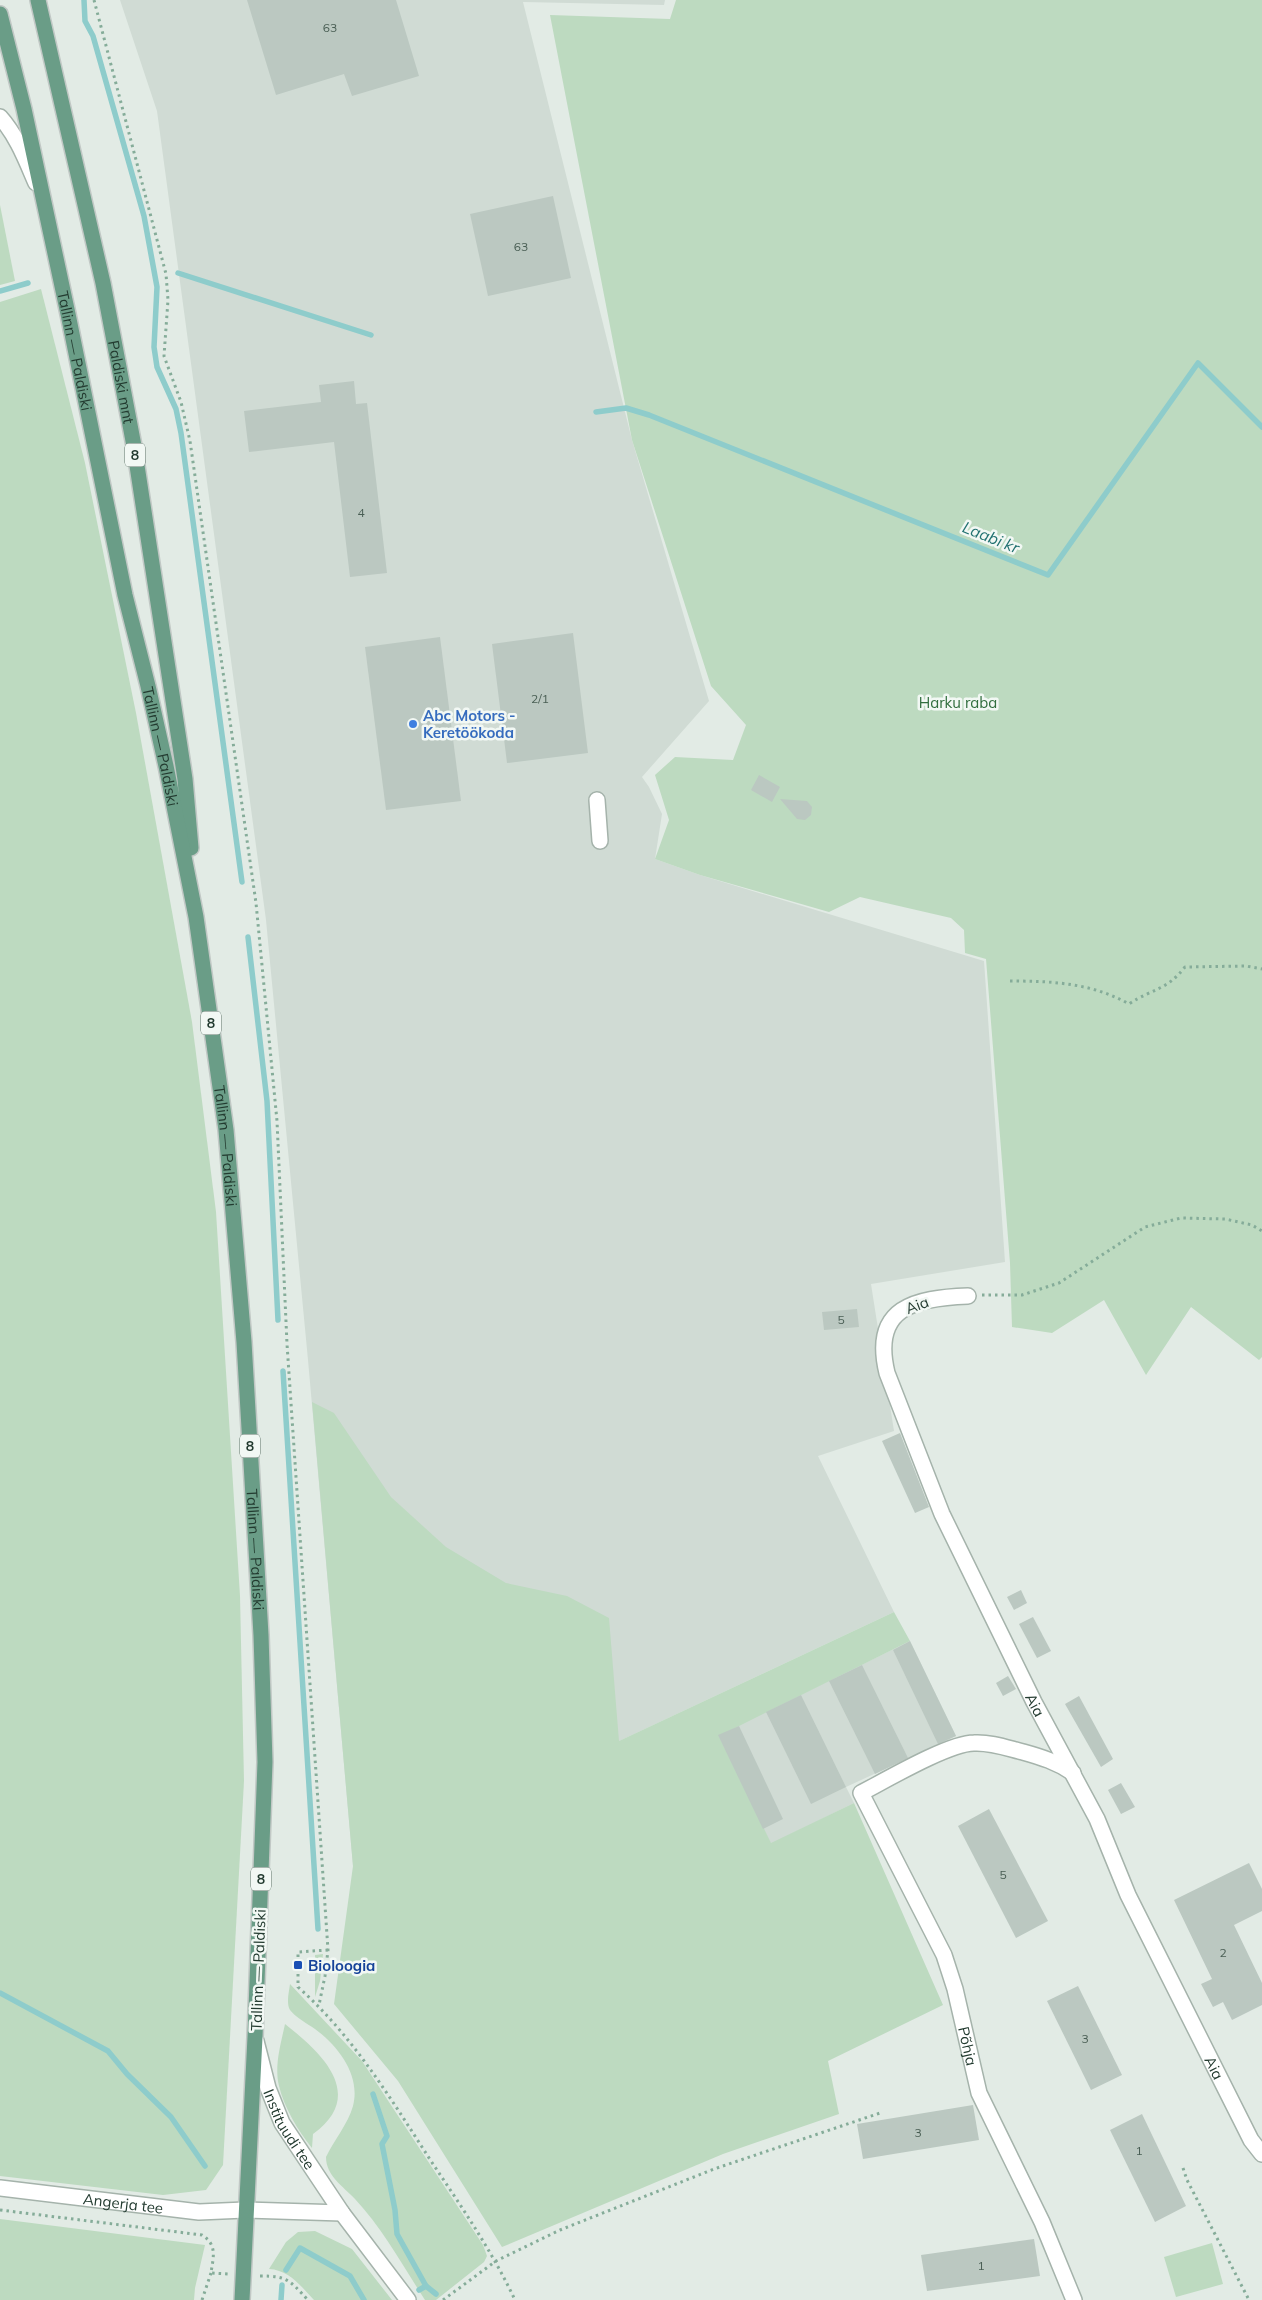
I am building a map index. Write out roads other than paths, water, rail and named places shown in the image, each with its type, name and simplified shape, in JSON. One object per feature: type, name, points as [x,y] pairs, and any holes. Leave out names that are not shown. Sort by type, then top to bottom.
[{"type":"main road","name":"Paldiski mnt","points":[[38,0],[103,283],[134,446],[185,779],[196,917]]},
{"type":"main road","name":"Tallinn — Paldiski","points":[[0,14],[43,198],[97,447],[125,595],[148,686],[196,917],[228,1159],[244,1342],[261,1635],[265,1762],[255,2037],[242,2300]]},
{"type":"street","points":[[0,117],[8,126],[23,153],[43,198]]},
{"type":"street","points":[[597,800],[600,841]]},
{"type":"street","name":"Aia","points":[[968,1296],[920,1301],[903,1308],[893,1318],[885,1333],[884,1359],[942,1514],[1034,1702],[1097,1819],[1128,1895],[1152,1945],[1247,2132],[1262,2154]]},
{"type":"street","name":"Põhja","points":[[1073,1773],[1058,1763],[1039,1757],[998,1745],[974,1743],[946,1751],[861,1793],[944,1955],[955,1989],[979,2093],[1042,2222],[1074,2300]]},
{"type":"street","name":"Instituudi tee","points":[[255,2037],[268,2088],[282,2123],[342,2213],[408,2300]]},
{"type":"street","name":"Angerja tee","points":[[0,2188],[199,2212],[245,2210]]},
{"type":"street","points":[[245,2210],[342,2213]]},
{"type":"waterway","points":[[84,0],[85,21],[93,36],[144,216],[157,287],[154,347],[157,367],[176,409],[181,433],[242,882]]},
{"type":"waterway","points":[[178,273],[371,335]]},
{"type":"waterway","name":"Laabi kr","points":[[0,291],[28,283]]},
{"type":"waterway","name":"Laabi kr","points":[[596,412],[626,408],[649,415],[1048,575],[1198,363],[1262,427]]},
{"type":"waterway","points":[[248,937],[267,1101],[278,1320]]},
{"type":"waterway","points":[[283,1371],[318,1929]]},
{"type":"waterway","points":[[0,1993],[108,2051],[127,2074],[171,2117],[205,2166]]},
{"type":"waterway","points":[[373,2094],[387,2136],[382,2144],[395,2210],[397,2234],[426,2286],[436,2294]]},
{"type":"waterway","points":[[286,2270],[300,2248],[350,2276],[364,2300]]},
{"type":"waterway","points":[[281,2300],[282,2285]]},
{"type":"waterway","points":[[419,2290],[426,2286]]},
{"type":"place","name":"Abc Motors - Keretöökoda","points":[[413,724]]},
{"type":"place","name":"Bioloogia","points":[[298,1965]]},
{"type":"park label","name":"Harku raba","points":[[958,702]]}]
